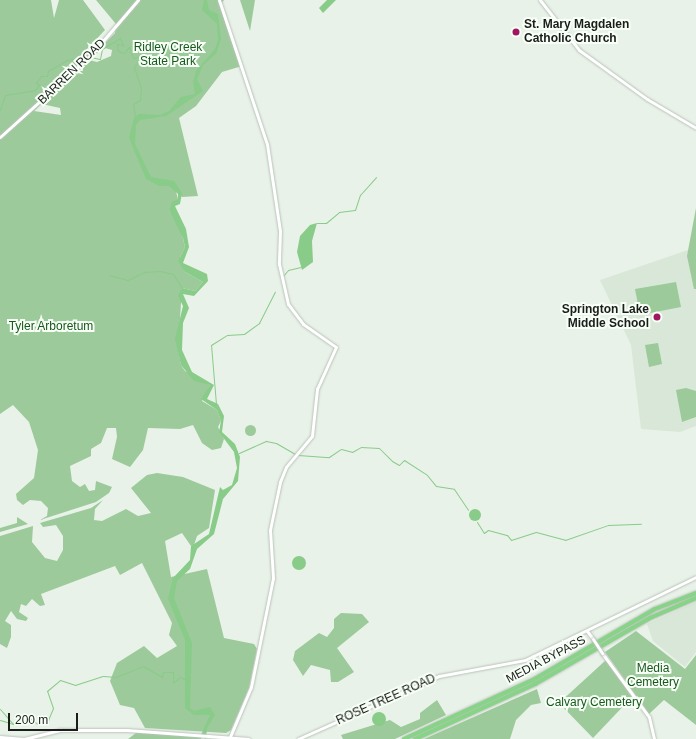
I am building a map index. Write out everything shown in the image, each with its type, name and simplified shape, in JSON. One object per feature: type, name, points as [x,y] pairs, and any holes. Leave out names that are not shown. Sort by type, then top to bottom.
[{"type":"highway","name":"MEDIA BYPASS","points":[[404,739],[533,680],[655,609],[696,593]]},
{"type":"highway","name":"MEDIA BYPASS","points":[[415,739],[535,684],[658,613],[696,598]]},
{"type":"street","name":"BARREN ROAD","points":[[0,137],[90,56],[138,0]]},
{"type":"street","points":[[219,0],[267,144],[280,231],[278,264],[288,304],[303,324],[336,347],[317,389],[312,436],[286,467],[280,482],[270,530],[272,583],[251,687],[230,738]]},
{"type":"street","points":[[540,0],[579,50],[647,99],[696,128]]},
{"type":"street","name":"ROSE TREE ROAD","points":[[298,739],[439,676],[518,663],[587,632],[696,577]]},
{"type":"street","points":[[587,632],[649,717],[654,739]]},
{"type":"street","points":[[0,736],[24,739],[61,730],[201,734],[249,739]]},
{"type":"shaded area","points":[[204,0],[207,0],[209,10],[218,14],[221,39],[216,54],[203,65],[197,79],[203,91],[166,116],[140,120],[136,125],[135,144],[151,177],[174,181],[182,193],[180,204],[175,206],[186,229],[189,247],[183,263],[207,274],[208,281],[194,296],[183,294],[189,308],[183,323],[182,350],[192,372],[214,385],[207,399],[218,404],[224,416],[222,432],[235,444],[240,457],[238,481],[223,499],[214,534],[197,549],[190,569],[177,581],[174,598],[192,643],[190,708],[194,711],[210,707],[215,715],[207,728],[206,739],[201,735],[210,715],[194,715],[185,708],[185,640],[168,599],[173,578],[190,560],[191,546],[209,534],[220,487],[223,490],[232,485],[237,468],[234,452],[219,432],[221,421],[217,410],[201,399],[210,385],[194,381],[181,365],[175,339],[183,306],[178,296],[182,288],[195,291],[203,282],[185,272],[178,261],[185,247],[183,238],[169,210],[172,202],[178,199],[178,194],[169,186],[159,186],[146,179],[129,138],[134,118],[139,114],[160,115],[169,111],[181,97],[195,94],[193,82],[196,71],[215,49],[218,40],[217,24],[202,10]]},
{"type":"shaded area","points":[[327,0],[336,0],[323,13],[319,8]]},
{"type":"shaded area","points":[[317,223],[312,241],[313,262],[302,270],[297,252],[300,236],[310,225]]},
{"type":"shaded area","name":"Springton Lake Middle School","points":[[688,250],[696,289],[696,426],[680,432],[641,429],[631,345],[600,280]]},
{"type":"shaded area","points":[[473,509],[477,509],[481,515],[477,521],[473,521],[469,517],[469,513]]},
{"type":"shaded area","points":[[299,556],[304,558],[306,563],[304,568],[299,570],[294,568],[292,563],[294,558]]},
{"type":"shaded area","points":[[696,602],[696,652],[685,667],[653,641],[647,624]]},
{"type":"shaded area","points":[[379,712],[384,714],[386,719],[384,724],[379,726],[374,724],[372,719],[374,714]]},
{"type":"green space","points":[[0,0],[51,0],[54,18],[59,0],[83,0],[105,30],[85,51],[90,56],[34,111],[61,115],[60,108],[42,104],[77,71],[83,71],[83,65],[89,60],[97,62],[111,56],[112,50],[105,48],[94,54],[115,33],[116,24],[96,0],[224,0],[221,4],[242,66],[222,72],[196,106],[179,118],[198,196],[182,197],[175,188],[178,199],[169,210],[181,230],[185,247],[180,257],[185,272],[203,282],[195,291],[182,288],[178,349],[181,365],[185,371],[210,385],[202,401],[217,410],[221,421],[218,427],[224,439],[221,448],[212,450],[202,443],[193,425],[180,429],[148,428],[143,450],[130,467],[112,459],[117,437],[116,428],[107,428],[101,443],[91,449],[91,456],[70,466],[72,481],[80,487],[85,484],[89,491],[95,490],[96,481],[112,487],[109,493],[96,502],[40,520],[47,516],[48,508],[41,501],[30,500],[23,505],[17,500],[16,494],[34,478],[38,450],[29,422],[13,405],[0,414]]},
{"type":"green space","points":[[240,0],[255,0],[250,31]]},
{"type":"green space","points":[[696,208],[696,289],[694,289],[687,256]]},
{"type":"green space","points":[[676,282],[681,307],[640,315],[635,289]]},
{"type":"green space","points":[[658,343],[662,364],[649,367],[645,345]]},
{"type":"green space","points":[[686,388],[696,391],[696,417],[682,422],[676,390]]},
{"type":"green space","points":[[248,425],[252,425],[254,426],[254,434],[248,435],[245,432],[245,428]]},
{"type":"green space","points":[[157,473],[183,477],[215,490],[209,528],[197,536],[194,545],[191,546],[182,533],[165,541],[171,577],[207,569],[224,638],[254,644],[257,649],[249,688],[231,730],[226,733],[145,728],[134,708],[120,705],[110,681],[117,663],[144,646],[157,658],[177,646],[169,635],[172,623],[142,563],[120,575],[115,566],[41,594],[45,605],[40,606],[32,599],[26,606],[21,604],[19,612],[28,618],[26,621],[17,619],[11,611],[5,621],[11,625],[11,637],[7,648],[0,644],[0,536],[33,526],[32,542],[45,558],[57,561],[63,550],[63,536],[56,525],[43,527],[40,523],[91,508],[103,500],[95,509],[94,520],[102,521],[126,509],[138,516],[151,513],[131,488],[147,475]]},
{"type":"green space","points":[[17,517],[28,524],[0,532],[0,528],[17,523]]},
{"type":"green space","points":[[341,613],[362,614],[369,622],[337,648],[354,672],[338,682],[331,682],[330,670],[311,665],[303,676],[293,660],[295,651],[319,633],[327,637],[334,628],[334,619]]},
{"type":"green space","name":"Media Cemetery","points":[[636,631],[685,669],[696,655],[696,725],[664,700],[649,714],[605,652]]},
{"type":"green space","name":"Calvary Cemetery","points":[[606,660],[632,697],[593,738],[559,703]]},
{"type":"green space","points":[[537,689],[541,703],[531,705],[516,720],[510,739],[424,739]]},
{"type":"green space","points":[[437,700],[446,715],[395,739],[343,739],[341,735],[390,720],[401,727],[420,719],[420,713]]},
{"type":"green space","points":[[136,733],[201,735],[201,739],[128,739]]},
{"type":"waterway","points":[[90,57],[100,59],[102,49],[120,38],[123,45],[117,44],[118,51],[124,53],[129,47],[133,58],[142,56],[134,67],[141,88],[140,100],[133,104],[135,117]]},
{"type":"waterway","points":[[0,110],[5,95],[35,90],[39,85],[36,83],[41,76],[47,76],[48,71],[67,60],[87,57]]},
{"type":"waterway","points":[[317,223],[326,223],[339,212],[355,210],[360,195],[376,177]]},
{"type":"waterway","points":[[282,277],[288,270],[301,267]]},
{"type":"waterway","points":[[109,275],[128,280],[144,272],[160,271],[173,274],[182,288]]},
{"type":"waterway","points":[[216,404],[211,345],[227,335],[244,334],[259,323],[275,292]]},
{"type":"waterway","points":[[239,453],[266,441],[276,443],[295,454]]},
{"type":"waterway","points":[[298,455],[329,457],[341,449],[352,452],[361,447],[379,448],[392,461],[399,465],[404,460],[427,475],[436,486],[454,489],[468,510]]},
{"type":"waterway","points":[[477,522],[484,533],[488,530],[507,535],[511,540],[536,532],[565,540],[608,525],[641,524]]},
{"type":"waterway","points":[[0,720],[13,724],[32,719],[37,724],[40,717],[48,720],[53,708],[47,691],[60,680],[75,685],[103,676],[116,677],[143,666],[162,677],[163,672],[173,672],[173,683],[180,677],[186,680]]},
{"type":"waterway","points":[[0,709],[13,724]]},
{"type":"place","name":"St. Mary Magdalen Catholic Church","points":[[516,32]]},
{"type":"place","name":"Springton Lake Middle School","points":[[657,317]]},
{"type":"park label","name":"Ridley Creek State Park","points":[[168,55]]},
{"type":"park label","name":"Tyler Arboretum","points":[[51,327]]}]
